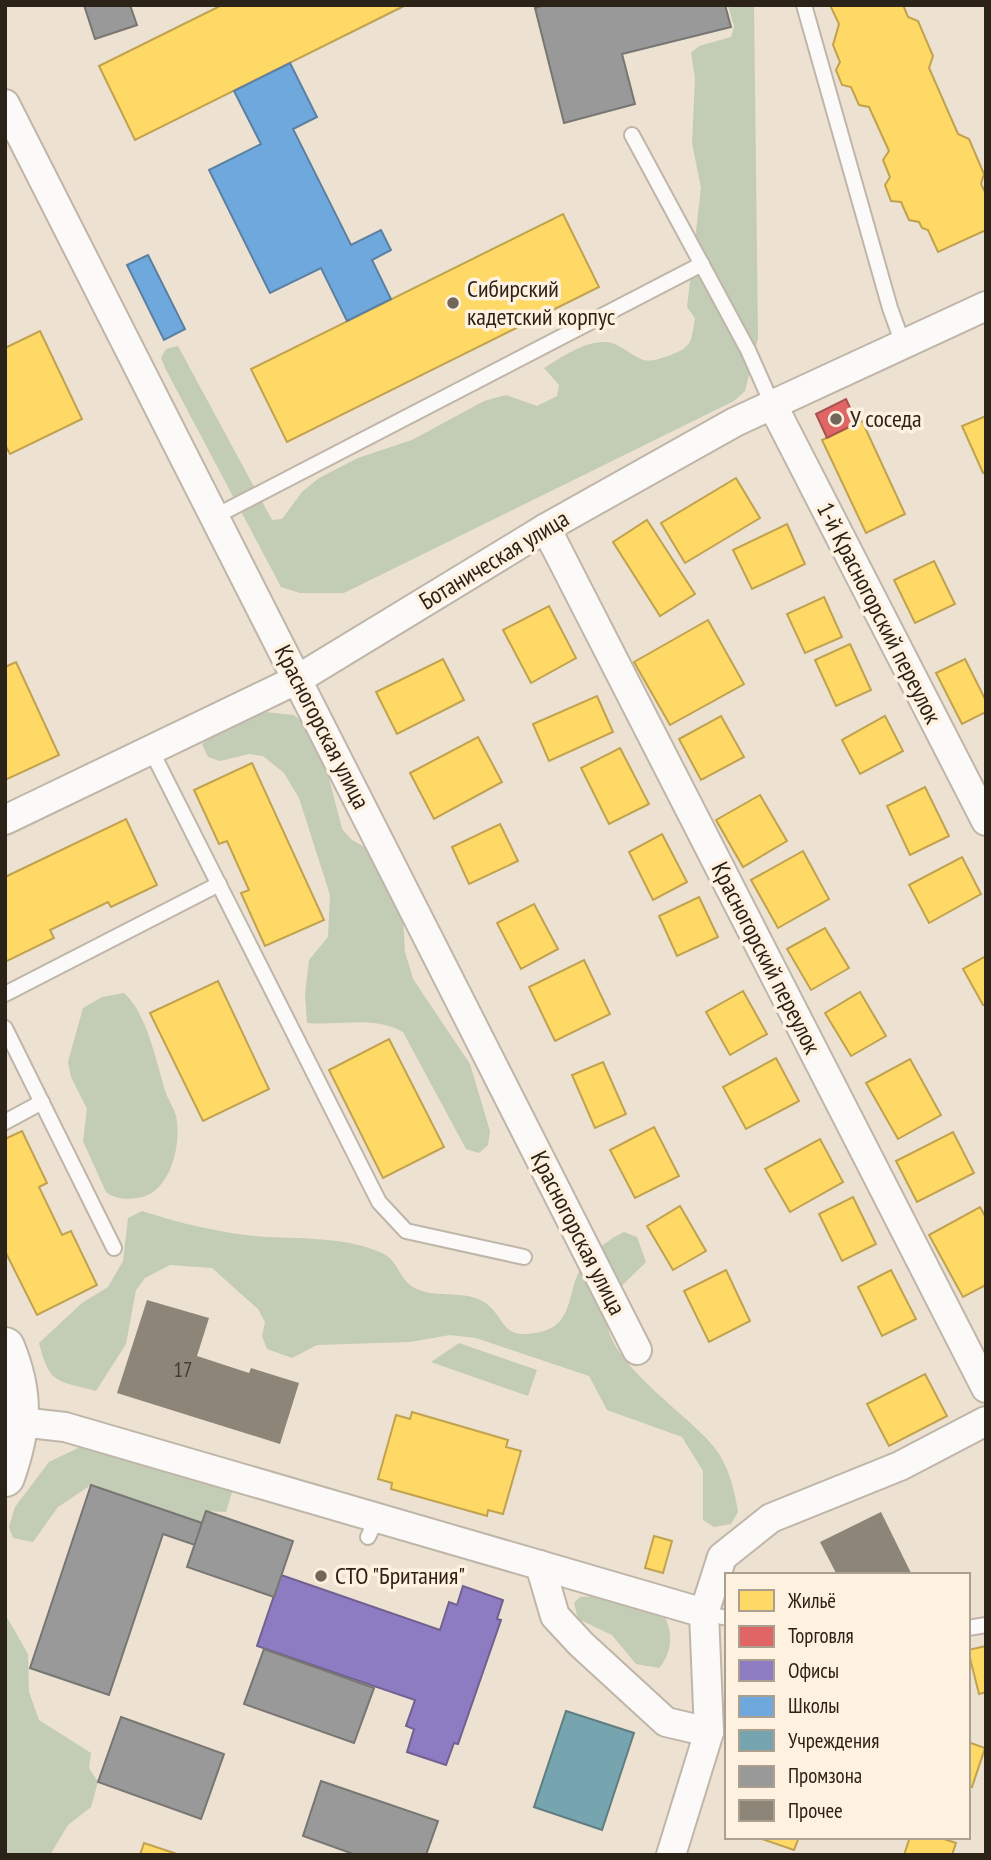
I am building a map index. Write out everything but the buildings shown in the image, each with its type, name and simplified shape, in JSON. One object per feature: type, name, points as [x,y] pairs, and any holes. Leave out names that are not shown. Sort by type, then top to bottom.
[{"type":"street","name":"Красногорская улица","points":[[5,104],[637,1350]]},
{"type":"street","name":"Ботаническая улица","points":[[5,820],[298,680],[546,528],[772,404],[986,306]]},
{"type":"street","name":"1-й Красногорский переулок","points":[[772,404],[986,821]]},
{"type":"street","name":"Красногорский переулок","points":[[546,528],[986,1388]]},
{"type":"street","points":[[5,1347],[19,1389],[20,1422],[5,1477]]},
{"type":"street","points":[[671,1855],[709,1732],[715,1616],[722,1556],[771,1518],[900,1466],[986,1421]]},
{"type":"street","points":[[20,1422],[65,1427],[373,1528],[549,1561],[620,1580],[715,1616]]},
{"type":"street","points":[[549,1561],[555,1616],[580,1644],[666,1722],[709,1732]]},
{"type":"lane","points":[[804,5],[886,295],[903,344]]},
{"type":"lane","points":[[632,135],[748,349],[772,404]]},
{"type":"lane","points":[[216,516],[702,264]]},
{"type":"lane","points":[[151,750],[379,1202],[406,1231],[524,1257]]},
{"type":"lane","points":[[5,994],[219,884]]},
{"type":"lane","points":[[5,1028],[114,1248]]},
{"type":"lane","points":[[5,1122],[43,1102]]},
{"type":"green space","points":[[728,5],[754,5],[758,338],[745,391],[734,401],[344,593],[300,593],[281,587],[165,368],[161,358],[166,349],[178,346],[272,520],[282,519],[302,492],[319,478],[358,458],[412,440],[484,401],[506,395],[537,406],[557,396],[559,385],[544,368],[581,347],[610,343],[649,361],[685,348],[691,340],[695,318],[687,307],[701,188],[692,143],[695,78],[691,53],[699,46],[731,37],[734,27]]},
{"type":"green space","points":[[265,712],[294,715],[318,735],[342,829],[352,840],[400,867],[405,952],[413,979],[470,1064],[490,1131],[488,1145],[479,1153],[466,1149],[403,1032],[368,1022],[307,1023],[305,994],[309,960],[328,937],[330,895],[299,798],[284,773],[263,756],[249,754],[220,761],[208,757],[202,744],[225,724]]},
{"type":"green space","points":[[124,993],[146,1027],[167,1096],[175,1113],[177,1127],[176,1152],[167,1175],[152,1193],[128,1199],[114,1197],[106,1192],[83,1141],[87,1109],[71,1077],[68,1062],[83,1008],[102,997]]},
{"type":"green space","points":[[142,1211],[235,1234],[325,1240],[368,1248],[387,1256],[413,1287],[429,1293],[464,1295],[480,1300],[495,1312],[510,1330],[529,1334],[544,1331],[560,1321],[580,1270],[605,1243],[624,1232],[637,1237],[646,1262],[611,1301],[607,1325],[615,1344],[628,1363],[701,1433],[719,1454],[730,1478],[738,1512],[731,1524],[714,1527],[703,1520],[703,1471],[682,1437],[607,1410],[589,1376],[476,1338],[450,1335],[410,1342],[317,1345],[292,1358],[267,1349],[262,1336],[265,1322],[258,1309],[212,1268],[170,1265],[145,1278],[136,1290],[126,1344],[96,1391],[57,1379],[47,1367],[39,1343],[82,1303],[108,1287],[123,1261],[128,1218]]},
{"type":"green space","points":[[459,1343],[537,1370],[528,1396],[431,1362]]},
{"type":"green space","points":[[80,1447],[135,1451],[226,1483],[232,1492],[226,1512],[206,1511],[202,1523],[91,1485],[58,1507],[33,1542],[13,1538],[9,1527],[15,1507],[49,1462]]},
{"type":"green space","points":[[597,1596],[665,1618],[670,1631],[670,1644],[659,1668],[636,1664],[612,1635],[578,1619],[574,1603],[580,1597]]},
{"type":"green space","points":[[5,1614],[28,1654],[29,1692],[39,1720],[91,1753],[89,1768],[98,1782],[91,1807],[68,1825],[50,1855],[5,1855]]},
{"type":"place","name":"Сибирский кадетский корпус","points":[[453,303]]},
{"type":"place","name":"У соседа","points":[[836,419]]},
{"type":"place","name":"СТО \"Британия\"","points":[[321,1576]]}]
